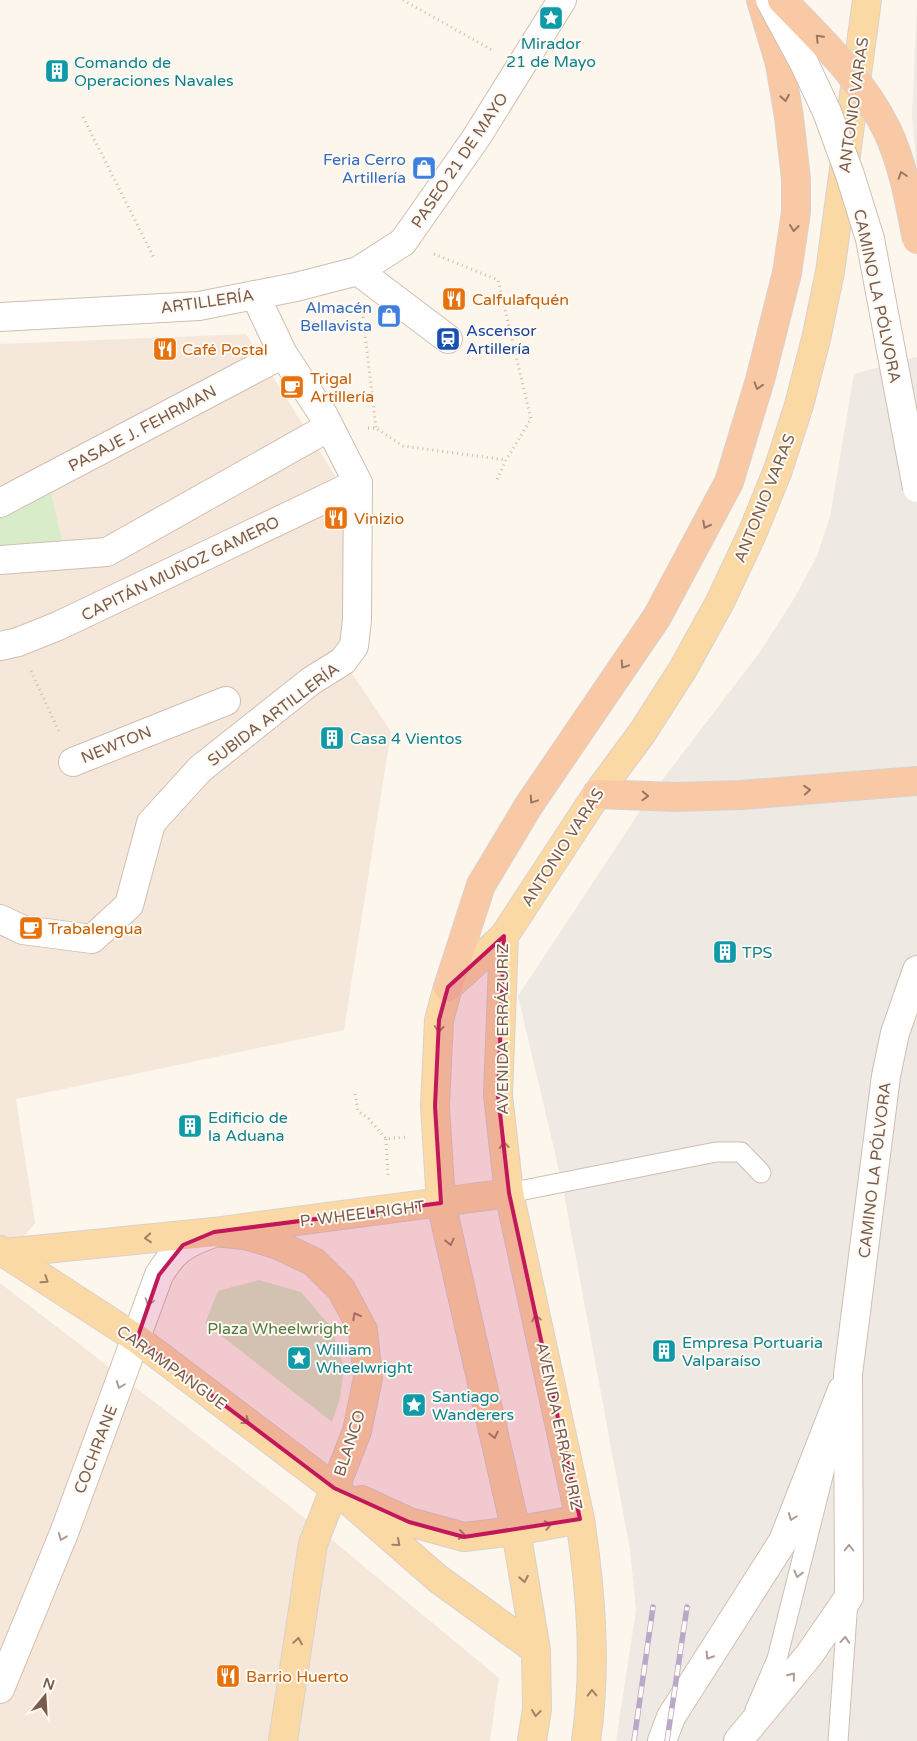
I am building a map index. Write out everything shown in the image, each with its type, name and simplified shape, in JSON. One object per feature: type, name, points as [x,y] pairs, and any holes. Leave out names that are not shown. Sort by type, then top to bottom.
[{"type":"highway","points":[[448,987],[481,884],[529,805],[657,617],[728,482],[760,380],[787,273],[796,212],[796,179],[780,64],[760,0]]},
{"type":"highway","points":[[782,0],[842,62],[868,97],[888,131],[906,188],[917,240]]},
{"type":"highway","points":[[596,794],[675,797],[741,795],[917,781]]},
{"type":"main road","name":"ANTONIO VARAS","points":[[504,936],[596,794],[642,733],[683,669],[720,602],[752,534],[778,470],[799,405],[816,339],[830,272],[867,0]]},
{"type":"main road","name":"AVENIDA ERRÁZURIZ","points":[[448,987],[504,936]]},
{"type":"main road","name":"AVENIDA ERRÁZURIZ","points":[[504,936],[498,1095],[509,1193],[580,1519],[590,1587],[592,1701],[586,1741]]},
{"type":"main road","points":[[448,987],[439,1020],[436,1062],[436,1124],[441,1203],[516,1531],[536,1650],[537,1709],[532,1741]]},
{"type":"main road","name":"P. WHEELRIGHT","points":[[214,1232],[509,1193]]},
{"type":"main road","name":"CARAMPANGUE","points":[[2,1255],[214,1232]]},
{"type":"main road","name":"BLANCO","points":[[214,1232],[245,1235],[276,1244],[314,1262],[341,1289],[364,1330],[368,1378],[357,1431],[313,1544],[282,1741]]},
{"type":"main road","name":"CARAMPANGUE","points":[[2,1255],[137,1339],[334,1488],[436,1578],[536,1650]]},
{"type":"main road","name":"CARAMPANGUE","points":[[334,1488],[409,1522],[464,1537],[516,1531],[580,1519]]},
{"type":"street","name":"PASEO 21 DE MAYO","points":[[403,242],[476,138],[562,0]]},
{"type":"street","name":"CAMINO LA PÓLVORA","points":[[770,0],[804,63],[826,112],[850,175],[870,239],[917,488]]},
{"type":"street","name":"ARTILLERÍA","points":[[0,317],[199,306],[296,287],[358,271],[403,242]]},
{"type":"street","points":[[358,271],[448,339]]},
{"type":"street","name":"SUBIDA ARTILLERÍA","points":[[0,919],[23,930],[92,939],[130,905],[151,822],[200,769],[311,681],[343,661],[354,646],[357,620],[358,483],[329,427],[283,354],[255,295]]},
{"type":"street","name":"PASAJE J. FEHRMAN","points":[[0,503],[283,354]]},
{"type":"street","points":[[0,560],[107,552],[329,427]]},
{"type":"street","name":"CAPITÁN MUÑOZ GAMERO","points":[[9,644],[66,622],[358,483]]},
{"type":"street","name":"NEWTON","points":[[73,762],[226,701]]},
{"type":"street","name":"CAMINO LA PÓLVORA","points":[[848,1374],[886,1076],[895,1034],[917,970]]},
{"type":"street","name":"COCHRANE","points":[[0,1689],[64,1533],[137,1339],[153,1290],[168,1260],[183,1245],[214,1232]]},
{"type":"street","points":[[743,1739],[808,1655],[848,1597],[848,1374]]},
{"type":"street","points":[[662,1741],[671,1717],[783,1541],[848,1374]]},
{"type":"lane","points":[[509,1193],[716,1152],[741,1152],[761,1173]]},
{"type":"lane","points":[[743,1739],[776,1659],[848,1374]]},
{"type":"lane","points":[[838,1741],[848,1597]]},
{"type":"path","points":[[403,0],[521,66]]},
{"type":"path","points":[[84,117],[154,258]]},
{"type":"path","points":[[403,242],[498,280],[531,418],[506,460],[496,482]]},
{"type":"path","points":[[358,271],[376,428]]},
{"type":"path","points":[[403,446],[506,460]]},
{"type":"path","name":"NEWTON","points":[[9,644],[73,762]]},
{"type":"path","points":[[355,1094],[358,1111],[369,1119],[386,1139],[388,1176]]},
{"type":"path","points":[[386,1139],[407,1137]]},
{"type":"highlighted area","points":[[504,936],[498,1095],[509,1193],[580,1519],[464,1537],[409,1522],[334,1488],[137,1339],[159,1275],[183,1245],[214,1232],[441,1203],[435,1106],[439,1020],[448,987]]},
{"type":"shaded area","points":[[917,4],[917,172],[912,115]]},
{"type":"shaded area","points":[[246,334],[351,501],[349,669],[391,732],[344,1030],[16,1099],[35,1223],[0,1267],[0,344]]},
{"type":"shaded area","points":[[917,357],[917,1741],[616,1741],[636,1610],[630,1550],[562,1183],[518,996],[650,796],[760,652],[795,597],[817,556],[830,517],[854,374]]},
{"type":"shaded area","points":[[0,1283],[314,1525],[499,1678],[490,1741],[0,1741]]},
{"type":"green space","points":[[51,492],[63,546],[0,546],[0,516]]},
{"type":"green space","name":"Plaza Wheelwright","points":[[259,1280],[301,1292],[331,1327],[344,1367],[340,1398],[332,1422],[205,1323],[218,1291]]},
{"type":"railway","points":[[634,1741],[653,1607]]},
{"type":"railway","points":[[667,1741],[687,1607]]},
{"type":"place","name":"Mirador 21 de Mayo","points":[[551,18]]},
{"type":"place","name":"Comando de Operaciones Navales","points":[[57,71]]},
{"type":"place","name":"Feria Cerro Artillería","points":[[424,168]]},
{"type":"place","name":"Calfulafquén","points":[[454,299]]},
{"type":"place","name":"Almacén Bellavista","points":[[389,316]]},
{"type":"place","name":"Ascensor Artillería","points":[[448,339]]},
{"type":"place","name":"Café Postal","points":[[165,349]]},
{"type":"place","name":"Trigal Artillería","points":[[292,387]]},
{"type":"place","name":"Vinizio","points":[[336,518]]},
{"type":"place","name":"Casa 4 Vientos","points":[[332,738]]},
{"type":"place","name":"Trabalengua","points":[[31,928]]},
{"type":"place","name":"TPS","points":[[725,952]]},
{"type":"place","name":"Edificio de la Aduana","points":[[190,1126]]},
{"type":"place","name":"Empresa Portuaria Valparaíso","points":[[664,1351]]},
{"type":"place","name":"William Wheelwright","points":[[299,1358]]},
{"type":"place","name":"Santiago Wanderers","points":[[414,1405]]},
{"type":"place","name":"Barrio Huerto","points":[[228,1676]]}]
